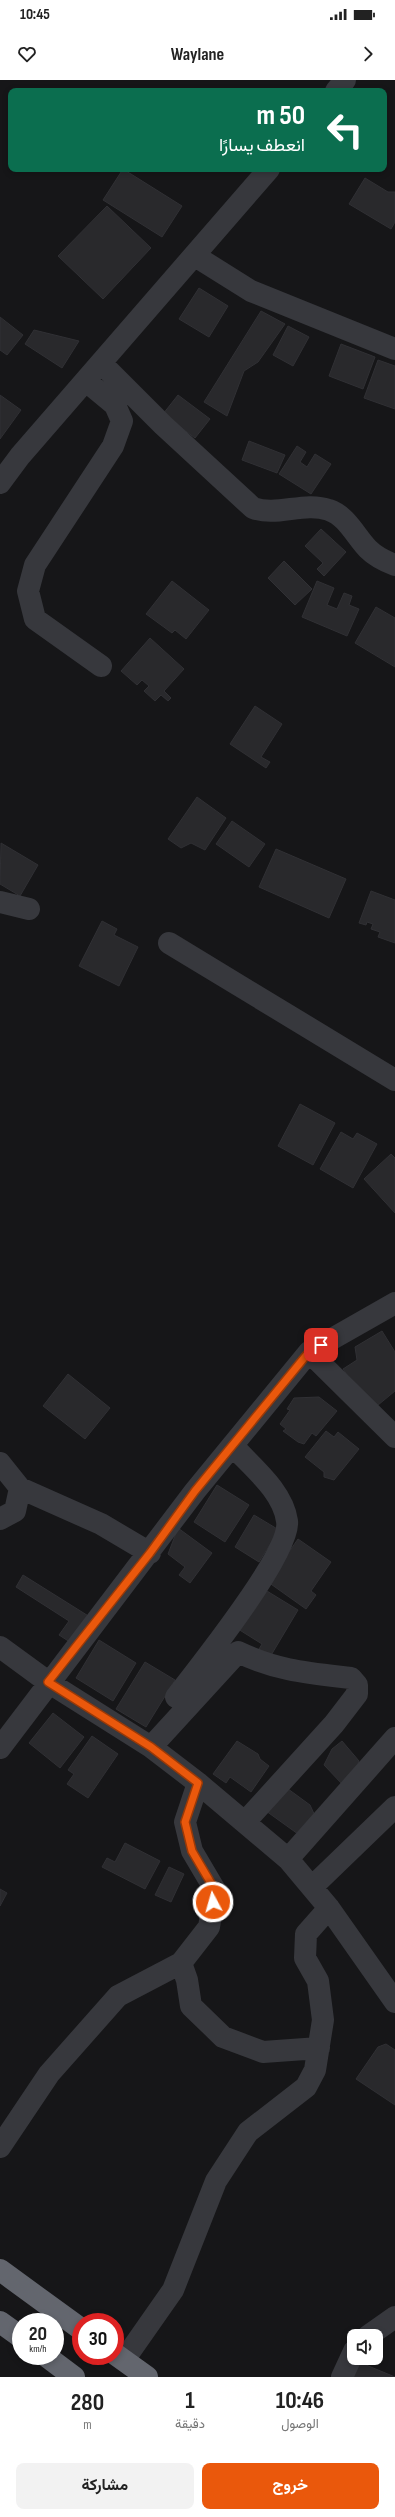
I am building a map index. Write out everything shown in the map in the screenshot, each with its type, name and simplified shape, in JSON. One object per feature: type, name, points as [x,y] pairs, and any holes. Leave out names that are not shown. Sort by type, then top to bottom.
[{"type":"highway","points":[[0,2270],[72,2322]]},
{"type":"highway","points":[[0,2322],[12,2331]]},
{"type":"highway","points":[[124,2361],[147,2377]]},
{"type":"highway","points":[[58,2365],[74,2377]]},
{"type":"street","points":[[338,88],[345,80]]},
{"type":"street","points":[[0,483],[86,380],[266,172]]},
{"type":"street","points":[[195,256],[252,291],[395,349]]},
{"type":"street","points":[[101,363],[164,425],[253,508],[268,511],[295,507],[331,511],[347,523],[369,550],[395,565]]},
{"type":"street","points":[[86,380],[114,405],[122,421],[113,446],[35,565],[28,591],[35,619],[101,666]]},
{"type":"street","points":[[0,902],[29,908]]},
{"type":"street","points":[[169,943],[395,1080]]},
{"type":"street","points":[[0,1748],[48,1682],[150,1553],[195,1491],[309,1352],[395,1304]]},
{"type":"street","points":[[309,1352],[395,1437]]},
{"type":"street","points":[[176,1697],[222,1639],[277,1554],[281,1547],[288,1522],[280,1498],[233,1446]]},
{"type":"street","points":[[0,1463],[20,1488],[95,1521],[150,1553]]},
{"type":"street","points":[[0,1519],[15,1511],[20,1488]]},
{"type":"street","points":[[0,1647],[48,1682],[151,1747],[198,1783],[288,1859],[329,1908],[395,2002]]},
{"type":"street","points":[[151,1747],[238,1652],[263,1664],[279,1669],[351,1678],[357,1685],[357,1694],[334,1724],[245,1822]]},
{"type":"street","points":[[288,1859],[395,1738]]},
{"type":"street","points":[[0,2147],[49,2074],[118,1996],[181,1964],[209,1926],[215,1890],[192,1851],[185,1822],[198,1783]]},
{"type":"street","points":[[312,1887],[395,1807]]},
{"type":"street","points":[[124,2351],[173,2290],[216,2181],[248,2132],[306,2087],[315,2070],[323,2020],[318,1982],[305,1958],[306,1934],[329,1908]]},
{"type":"street","points":[[181,1964],[187,1980],[191,2006],[223,2037],[263,2052],[319,2048]]},
{"type":"street","points":[[378,2329],[395,2317]]},
{"type":"street","points":[[342,2377],[348,2365]]},
{"type":"building","points":[[121,172],[128,172],[182,206],[162,237],[103,200]]},
{"type":"building","points":[[365,178],[388,192],[395,192],[395,222],[391,229],[349,204]]},
{"type":"building","points":[[107,206],[151,248],[103,299],[58,256]]},
{"type":"building","points":[[199,288],[228,306],[209,337],[179,319]]},
{"type":"building","points":[[261,311],[285,324],[258,362],[244,371],[227,416],[204,402]]},
{"type":"building","points":[[0,317],[23,335],[7,355],[0,350]]},
{"type":"building","points":[[288,326],[309,337],[293,366],[273,355]]},
{"type":"building","points":[[34,330],[79,341],[62,368],[25,344]]},
{"type":"building","points":[[341,344],[375,357],[363,389],[329,376]]},
{"type":"building","points":[[378,360],[395,366],[395,409],[364,398]]},
{"type":"building","points":[[0,395],[21,410],[0,439]]},
{"type":"building","points":[[178,395],[210,419],[195,438],[163,414]]},
{"type":"building","points":[[249,441],[285,455],[277,473],[242,460]]},
{"type":"building","points":[[297,446],[306,452],[300,462],[307,467],[315,454],[331,464],[311,494],[279,474]]},
{"type":"building","points":[[321,529],[346,552],[324,576],[317,569],[323,563],[305,546]]},
{"type":"building","points":[[284,561],[312,589],[295,605],[268,578]]},
{"type":"building","points":[[172,581],[209,610],[186,639],[175,630],[172,633],[146,614]]},
{"type":"building","points":[[317,581],[334,588],[327,605],[337,609],[344,593],[352,596],[349,605],[359,609],[347,636],[302,617]]},
{"type":"building","points":[[376,607],[395,618],[395,667],[355,643]]},
{"type":"building","points":[[150,638],[184,669],[164,691],[171,698],[168,701],[161,695],[155,701],[144,691],[149,686],[142,680],[137,685],[121,671]]},
{"type":"building","points":[[255,706],[282,724],[261,757],[270,762],[266,768],[230,744]]},
{"type":"building","points":[[197,797],[226,818],[205,850],[191,843],[181,848],[168,839]]},
{"type":"building","points":[[232,821],[265,844],[249,867],[216,844]]},
{"type":"building","points":[[1,843],[38,865],[20,896],[0,884]]},
{"type":"building","points":[[276,849],[346,879],[329,918],[259,887]]},
{"type":"building","points":[[371,891],[395,900],[395,943],[378,937],[380,932],[371,929],[373,924],[367,922],[366,925],[359,923]]},
{"type":"building","points":[[102,921],[117,929],[114,935],[138,947],[119,986],[79,966]]},
{"type":"building","points":[[300,1104],[335,1123],[313,1165],[278,1146]]},
{"type":"building","points":[[341,1132],[353,1139],[357,1133],[377,1144],[353,1188],[320,1169]]},
{"type":"building","points":[[391,1154],[395,1158],[395,1213],[364,1179]]},
{"type":"building","points":[[382,1331],[395,1352],[395,1391],[372,1410],[343,1369],[357,1360],[355,1347]]},
{"type":"building","points":[[68,1374],[110,1408],[85,1439],[43,1406]]},
{"type":"building","points":[[319,1397],[337,1411],[316,1436],[312,1433],[304,1444],[298,1442],[283,1431],[286,1429],[280,1424],[290,1410],[287,1409],[294,1398]]},
{"type":"building","points":[[326,1431],[334,1437],[338,1432],[359,1449],[334,1480],[324,1477],[324,1472],[305,1457]]},
{"type":"building","points":[[217,1485],[249,1505],[225,1542],[194,1522]]},
{"type":"building","points":[[254,1515],[279,1530],[259,1562],[235,1547]]},
{"type":"building","points":[[178,1528],[212,1553],[190,1583],[179,1575],[185,1567],[168,1554]]},
{"type":"building","points":[[298,1539],[331,1562],[311,1591],[316,1595],[306,1609],[268,1582]]},
{"type":"building","points":[[23,1575],[90,1617],[73,1644],[59,1635],[69,1621],[16,1587]]},
{"type":"building","points":[[262,1588],[298,1610],[267,1662],[255,1656],[262,1644],[238,1629]]},
{"type":"building","points":[[99,1640],[136,1663],[113,1701],[76,1678]]},
{"type":"building","points":[[145,1662],[175,1680],[146,1727],[116,1709]]},
{"type":"building","points":[[53,1713],[84,1737],[60,1768],[29,1743]]},
{"type":"building","points":[[92,1736],[118,1754],[88,1798],[67,1784],[74,1774],[68,1770]]},
{"type":"building","points":[[237,1741],[258,1754],[260,1759],[269,1766],[251,1792],[230,1777],[226,1783],[213,1774]]},
{"type":"building","points":[[342,1741],[359,1761],[354,1774],[343,1785],[324,1765],[332,1749]]},
{"type":"building","points":[[284,1786],[310,1805],[316,1818],[298,1834],[266,1811]]},
{"type":"building","points":[[125,1843],[160,1861],[145,1889],[102,1867],[107,1858],[115,1862]]},
{"type":"building","points":[[169,1867],[184,1874],[171,1902],[155,1895]]},
{"type":"building","points":[[0,1889],[7,1893],[0,1906]]},
{"type":"building","points":[[386,2044],[395,2050],[395,2105],[356,2079],[378,2047]]},
{"type":"building","points":[[352,2365],[366,2365],[395,2377],[348,2377]]},
{"type":"route","points":[[213,1902],[215,1890],[192,1851],[185,1822],[198,1783],[151,1747],[48,1682],[150,1553],[195,1491],[309,1352],[321,1345]]}]
